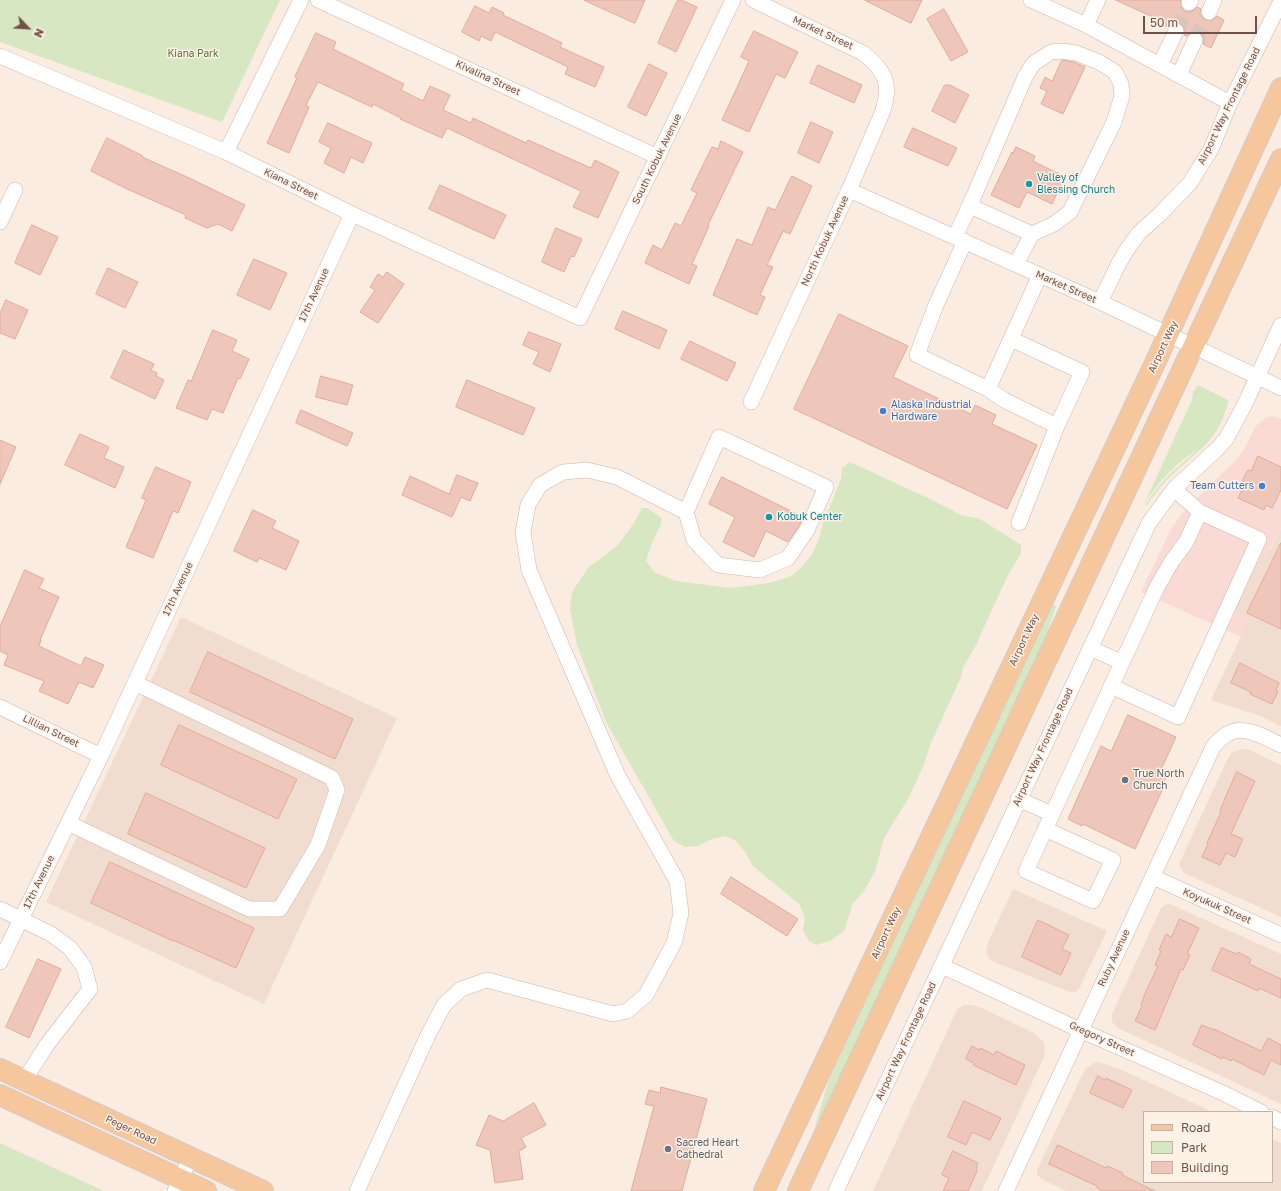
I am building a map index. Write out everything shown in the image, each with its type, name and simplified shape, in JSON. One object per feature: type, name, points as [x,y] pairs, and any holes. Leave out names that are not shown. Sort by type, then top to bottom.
[{"type":"main road","name":"Airport Way","points":[[764,1191],[1169,334],[1281,88]]},
{"type":"main road","points":[[798,1191],[1281,159]]},
{"type":"main road","name":"Peger Road","points":[[0,1069],[262,1191]]},
{"type":"main road","points":[[0,1094],[178,1185],[206,1191]]},
{"type":"street","points":[[226,152],[301,0]]},
{"type":"street","name":"Kivalina Street","points":[[318,0],[658,157]]},
{"type":"street","name":"South Kobuk Avenue","points":[[580,318],[733,0]]},
{"type":"street","name":"Market Street","points":[[753,0],[863,53],[871,59],[885,78]]},
{"type":"street","points":[[1031,0],[1086,25],[1230,103]]},
{"type":"street","points":[[1086,25],[1098,0]]},
{"type":"street","name":"Airport Way Frontage Road","points":[[1100,302],[1128,248],[1139,233],[1190,183],[1211,149],[1230,103],[1281,1]]},
{"type":"street","points":[[1160,65],[1176,31]]},
{"type":"street","points":[[1179,75],[1196,40]]},
{"type":"street","points":[[1016,264],[1032,234],[1054,224],[1070,212],[1114,122],[1122,96],[1121,84],[1115,72],[1099,62],[1076,53],[1062,50],[1051,52],[1033,64],[1025,77],[970,206],[960,239],[917,355],[988,389],[1004,400],[1057,426]]},
{"type":"street","name":"Kiana Street","points":[[0,56],[226,152],[352,214],[580,318]]},
{"type":"street","name":"North Kobuk Avenue","points":[[750,402],[849,190],[882,113],[887,100],[885,78]]},
{"type":"street","points":[[0,222],[15,190]]},
{"type":"street","name":"Market Street","points":[[849,190],[1100,302],[1281,388]]},
{"type":"street","points":[[970,206],[1032,234]]},
{"type":"street","name":"17th Avenue","points":[[0,962],[101,756],[352,214]]},
{"type":"street","points":[[988,389],[1040,275]]},
{"type":"street","name":"Airport Way Frontage Road","points":[[836,1191],[1148,523],[1174,489],[1226,439],[1258,377],[1281,325]]},
{"type":"street","points":[[1011,339],[1082,372],[1057,426],[1018,523]]},
{"type":"street","points":[[357,1191],[429,1033],[444,1005],[461,989],[487,980],[613,1014],[627,1011],[646,995],[674,943],[681,913],[677,881],[618,776],[529,570],[523,532],[528,505],[540,485],[563,472],[588,470],[617,477],[686,512],[694,540],[718,565],[760,570],[788,558],[807,530],[826,487],[719,437],[686,512]]},
{"type":"street","points":[[1111,686],[1178,717],[1259,538],[1200,512],[1174,489]]},
{"type":"street","points":[[1045,829],[1113,860],[1093,901],[1026,871],[1045,829],[1122,662],[1157,587],[1172,561],[1186,542],[1200,512]]},
{"type":"street","points":[[1090,648],[1122,662]]},
{"type":"street","points":[[68,823],[249,909],[280,909],[318,845],[337,790],[332,778],[135,683]]},
{"type":"street","name":"Lillian Street","points":[[0,707],[101,756]]},
{"type":"street","name":"Ruby Avenue","points":[[1012,1189],[1080,1030],[1213,747],[1219,739],[1231,731],[1241,730],[1252,732],[1281,745]]},
{"type":"street","points":[[1018,800],[1052,814]]},
{"type":"street","name":"Koyukuk Street","points":[[1153,877],[1281,935]]},
{"type":"street","points":[[0,909],[52,934],[70,948],[84,967],[90,989],[46,1046],[24,1080]]},
{"type":"street","name":"Gregory Street","points":[[942,966],[1259,1111]]},
{"type":"street","points":[[178,1185],[190,1158]]},
{"type":"shaded area","points":[[1268,417],[1276,417],[1281,419],[1281,527],[1266,558],[1260,558],[1235,612],[1249,619],[1241,637],[1141,592],[1171,529],[1181,515],[1237,459],[1256,426]]},
{"type":"shaded area","points":[[1281,527],[1281,726],[1260,716],[1211,700],[1249,619],[1234,612],[1260,558],[1271,550]]},
{"type":"shaded area","points":[[181,617],[397,718],[264,1004],[46,902]]},
{"type":"shaded area","points":[[1247,749],[1281,765],[1281,917],[1184,873],[1179,864],[1227,760],[1232,752]]},
{"type":"shaded area","points":[[1013,889],[1107,931],[1079,989],[1076,992],[1072,993],[989,959],[986,952],[988,942]]},
{"type":"shaded area","points":[[1170,904],[1281,954],[1281,1104],[1118,1028],[1112,1022],[1112,1014],[1161,908]]},
{"type":"shaded area","points":[[964,1005],[972,1005],[982,1008],[1034,1033],[1043,1041],[1045,1047],[1044,1057],[982,1191],[873,1191],[957,1009]]},
{"type":"shaded area","points":[[1099,1062],[1122,1070],[1211,1111],[1143,1111],[1143,1183],[1273,1183],[1273,1139],[1281,1143],[1281,1191],[1066,1191],[1041,1179],[1037,1175],[1037,1170],[1085,1069],[1094,1063]]},
{"type":"green space","name":"Kiana Park","points":[[0,0],[280,0],[222,122],[0,42]]},
{"type":"green space","points":[[1198,385],[1228,400],[1228,404],[1220,425],[1203,448],[1169,477],[1147,505],[1145,505],[1170,474],[1198,449],[1190,454],[1168,474],[1155,488],[1144,504],[1192,400],[1193,392]]},
{"type":"green space","points":[[850,462],[961,515],[980,519],[1021,545],[1021,553],[1008,575],[975,647],[963,668],[961,677],[931,743],[924,764],[908,799],[884,838],[875,871],[864,891],[853,903],[844,931],[830,941],[816,945],[808,940],[803,930],[805,917],[799,904],[753,866],[745,852],[735,840],[725,836],[709,840],[698,846],[685,847],[674,841],[606,722],[577,645],[570,609],[572,592],[588,568],[618,545],[634,523],[642,508],[647,508],[662,518],[646,561],[654,572],[676,581],[730,588],[769,583],[792,576],[803,566],[812,554],[841,479],[842,468]]},
{"type":"green space","points":[[1051,603],[1056,606],[1037,659],[818,1128],[815,1127],[828,1082]]},
{"type":"green space","points":[[0,1143],[104,1191],[0,1191]]},
{"type":"building","points":[[584,0],[645,0],[635,23]]},
{"type":"building","points":[[678,0],[697,7],[676,52],[658,43]]},
{"type":"building","points":[[865,0],[922,0],[911,23]]},
{"type":"building","points":[[1116,0],[1181,0],[1181,7],[1184,11],[1193,11],[1197,7],[1201,9],[1200,14],[1205,20],[1211,21],[1217,16],[1224,20],[1211,48],[1203,44],[1203,35],[1199,32],[1194,31],[1187,36],[1184,35],[1185,30],[1180,23],[1175,22],[1168,27],[1162,24],[1163,22]]},
{"type":"building","points":[[475,6],[489,13],[492,7],[504,13],[503,15],[562,43],[560,47],[604,67],[595,87],[565,74],[568,67],[495,32],[491,41],[481,36],[479,41],[462,32]]},
{"type":"building","points":[[944,9],[968,52],[951,61],[927,19]]},
{"type":"building","points":[[754,31],[798,52],[785,78],[776,74],[749,132],[722,120],[749,61],[741,57]]},
{"type":"building","points":[[316,33],[336,42],[333,49],[404,84],[401,90],[423,101],[430,86],[450,95],[443,110],[471,123],[473,118],[526,143],[528,140],[591,168],[595,160],[619,172],[598,218],[573,207],[581,191],[447,128],[442,138],[400,119],[401,118],[373,104],[372,107],[318,82],[306,105],[309,107],[289,153],[267,143],[297,78],[295,77]]},
{"type":"building","points":[[1062,60],[1074,62],[1085,67],[1063,114],[1041,104],[1047,91],[1040,88],[1045,77],[1052,81]]},
{"type":"building","points":[[649,64],[667,73],[646,116],[628,107]]},
{"type":"building","points":[[818,65],[862,85],[854,103],[810,83]]},
{"type":"building","points":[[945,85],[950,85],[969,95],[955,123],[932,111]]},
{"type":"building","points":[[811,122],[833,132],[819,163],[798,153]]},
{"type":"building","points":[[328,123],[372,143],[363,163],[351,157],[344,173],[324,163],[331,148],[319,142]]},
{"type":"building","points":[[913,128],[957,148],[948,166],[904,147]]},
{"type":"building","points":[[107,138],[143,156],[142,157],[245,205],[232,231],[218,224],[207,228],[185,218],[186,215],[127,189],[91,171]]},
{"type":"building","points":[[721,141],[743,152],[708,225],[709,226],[692,264],[697,266],[689,284],[645,263],[653,245],[662,250],[675,223],[681,226],[697,193],[691,190],[712,147],[718,149]]},
{"type":"building","name":"Valley of Blessing Church","points":[[1016,147],[1035,156],[1033,161],[1065,177],[1052,204],[1027,192],[1019,208],[991,195],[1012,152],[1013,153]]},
{"type":"building","points":[[792,176],[812,186],[790,234],[783,231],[767,265],[773,267],[760,295],[765,297],[757,315],[713,295],[737,239],[752,245],[768,207],[775,210]]},
{"type":"building","points":[[440,185],[506,215],[494,239],[429,209]]},
{"type":"building","points":[[32,225],[58,237],[40,275],[15,263]]},
{"type":"building","points":[[556,228],[582,239],[574,257],[571,256],[564,272],[542,262]]},
{"type":"building","points":[[254,259],[287,273],[270,310],[237,295]]},
{"type":"building","points":[[108,268],[138,282],[125,308],[96,294]]},
{"type":"building","points":[[387,272],[404,284],[378,323],[360,312],[375,290],[370,287],[378,274],[383,277]]},
{"type":"building","points":[[6,300],[28,310],[15,339],[0,333],[0,314]]},
{"type":"building","points":[[623,311],[667,330],[659,349],[615,329]]},
{"type":"building","name":"Alaska Industrial Hardware","points":[[839,314],[908,346],[893,377],[971,414],[975,405],[996,415],[992,424],[1037,445],[1007,509],[794,409]]},
{"type":"building","points":[[213,330],[237,340],[232,351],[249,359],[240,379],[238,378],[223,413],[212,409],[207,420],[176,408],[188,380],[191,381]]},
{"type":"building","points":[[529,332],[561,344],[550,372],[533,364],[539,352],[523,345]]},
{"type":"building","points":[[690,341],[736,363],[727,381],[681,359]]},
{"type":"building","points":[[124,350],[154,364],[151,370],[157,373],[156,376],[164,380],[155,399],[111,378]]},
{"type":"building","points":[[321,376],[353,385],[347,405],[316,397]]},
{"type":"building","points":[[467,380],[535,408],[523,435],[456,407]]},
{"type":"building","points":[[301,410],[353,433],[347,446],[296,423]]},
{"type":"building","points":[[80,434],[109,447],[104,458],[124,467],[115,488],[65,465]]},
{"type":"building","points":[[0,440],[16,447],[0,484]]},
{"type":"building","name":"Team Cutters","points":[[1258,456],[1281,467],[1281,490],[1272,508],[1266,505],[1264,510],[1238,498],[1246,482],[1242,481],[1248,470],[1251,471]]},
{"type":"building","points":[[156,467],[191,482],[178,513],[173,511],[153,558],[126,547],[146,500],[142,498]]},
{"type":"building","points":[[457,475],[478,483],[470,501],[461,497],[452,517],[402,495],[410,476],[449,494]]},
{"type":"building","name":"Kobuk Center","points":[[722,477],[803,517],[799,526],[788,542],[766,531],[754,557],[723,542],[735,517],[709,504]]},
{"type":"building","points":[[253,510],[276,521],[272,528],[299,541],[286,570],[259,558],[257,562],[234,551]]},
{"type":"building","points":[[1281,543],[1281,629],[1247,613]]},
{"type":"building","points":[[25,570],[44,579],[39,588],[59,597],[40,640],[39,646],[81,666],[85,657],[104,665],[93,688],[79,682],[68,704],[39,691],[44,681],[4,665],[8,655],[0,651],[0,627]]},
{"type":"building","points":[[208,652],[353,719],[335,759],[190,692]]},
{"type":"building","points":[[1240,663],[1279,683],[1276,690],[1278,691],[1272,704],[1231,683]]},
{"type":"building","name":"True North Church","points":[[1128,715],[1176,737],[1159,774],[1166,777],[1163,783],[1165,784],[1135,849],[1083,824],[1082,826],[1068,819],[1101,746],[1111,751]]},
{"type":"building","points":[[179,725],[297,779],[278,819],[161,765]]},
{"type":"building","points":[[1237,772],[1255,781],[1231,834],[1243,839],[1235,857],[1226,853],[1220,865],[1202,857]]},
{"type":"building","points":[[146,793],[265,848],[246,888],[128,834]]},
{"type":"building","points":[[110,862],[254,928],[236,968],[91,903]]},
{"type":"building","points":[[731,877],[798,919],[787,936],[721,894]]},
{"type":"building","points":[[1180,919],[1199,928],[1187,954],[1190,955],[1183,970],[1181,969],[1155,1030],[1135,1021],[1142,1006],[1141,1005],[1146,991],[1158,966],[1155,965],[1161,951],[1159,950],[1166,934],[1171,937]]},
{"type":"building","points":[[1038,920],[1069,935],[1062,949],[1071,953],[1061,975],[1022,957]]},
{"type":"building","points":[[1222,948],[1236,954],[1238,952],[1251,959],[1249,964],[1281,979],[1281,998],[1259,988],[1258,991],[1212,970]]},
{"type":"building","points":[[38,959],[61,969],[29,1038],[6,1027]]},
{"type":"building","points":[[1202,1025],[1261,1051],[1268,1038],[1281,1045],[1281,1065],[1271,1060],[1264,1075],[1232,1059],[1231,1061],[1223,1057],[1222,1059],[1193,1045]]},
{"type":"building","points":[[972,1046],[994,1055],[996,1051],[1025,1065],[1016,1085],[973,1065],[974,1063],[966,1059]]},
{"type":"building","points":[[1098,1076],[1132,1090],[1123,1108],[1090,1093]]},
{"type":"building","name":"Sacred Heart Cathedral","points":[[661,1087],[707,1099],[682,1191],[631,1191],[654,1106],[645,1104],[649,1090],[660,1093]]},
{"type":"building","points":[[964,1101],[1001,1118],[990,1140],[972,1132],[966,1145],[948,1137]]},
{"type":"building","points":[[534,1103],[546,1125],[521,1138],[526,1147],[519,1151],[523,1179],[495,1183],[490,1150],[476,1145],[489,1115],[503,1121]]},
{"type":"building","points":[[1058,1145],[1106,1168],[1107,1166],[1123,1173],[1122,1175],[1155,1191],[1103,1191],[1097,1188],[1097,1186],[1049,1164]]},
{"type":"building","points":[[953,1151],[978,1163],[976,1169],[977,1171],[968,1191],[943,1191],[949,1178],[942,1175]]},
{"type":"tunnel","points":[[1176,31],[1189,3]]},
{"type":"tunnel","points":[[1195,40],[1209,12]]},
{"type":"place","name":"Valley of Blessing Church","points":[[1029,184]]},
{"type":"place","name":"Alaska Industrial Hardware","points":[[883,411]]},
{"type":"place","name":"Team Cutters","points":[[1262,486]]},
{"type":"place","name":"Kobuk Center","points":[[769,517]]},
{"type":"place","name":"True North Church","points":[[1125,780]]},
{"type":"place","name":"Sacred Heart Cathedral","points":[[668,1149]]}]
